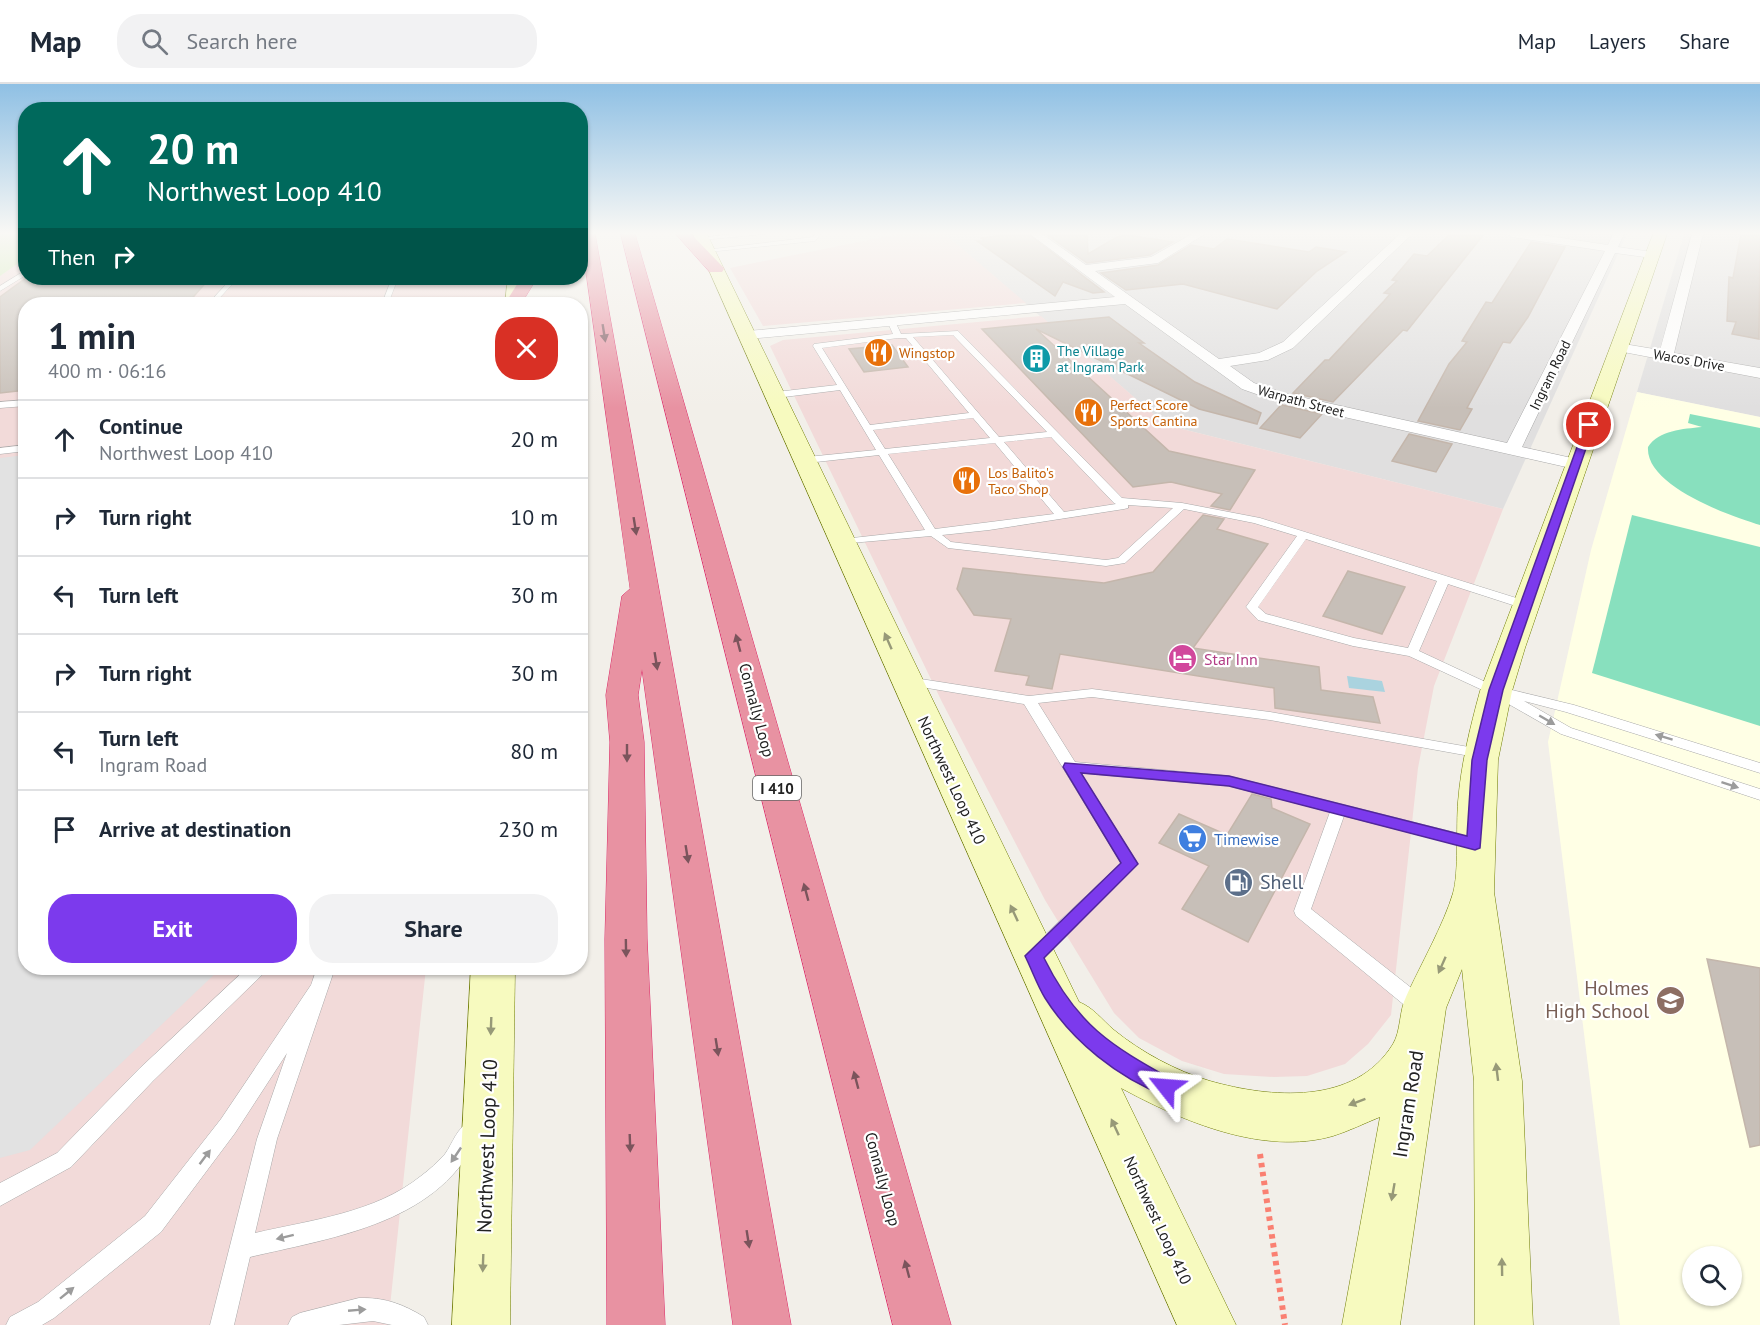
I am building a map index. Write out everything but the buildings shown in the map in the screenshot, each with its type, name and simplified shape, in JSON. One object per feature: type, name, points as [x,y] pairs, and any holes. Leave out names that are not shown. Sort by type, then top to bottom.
[{"type":"highway","points":[[597,292],[762,1325]]},
{"type":"highway","name":"Connally Loop","points":[[644,292],[922,1325]]},
{"type":"highway","points":[[636,1325],[626,963],[627,742],[622,694],[641,562]]},
{"type":"main road","name":"Northwest Loop 410","points":[[726,292],[807,460],[906,681],[1207,1325]]},
{"type":"main road","name":"Ingram Road","points":[[1504,1325],[1498,1081],[1474,892],[1481,753],[1496,690],[1525,605],[1638,292]]},
{"type":"main road","name":"Ingram Road","points":[[1371,1325],[1420,1030],[1474,892]]},
{"type":"main road","points":[[1043,974],[1080,1030],[1117,1059],[1179,1093],[1228,1111],[1282,1117],[1341,1108],[1365,1100],[1384,1088],[1420,1030]]},
{"type":"main road","name":"Northwest Loop 410","points":[[481,1325],[493,975]]},
{"type":"main road","points":[[1167,1237],[1195,1325]]},
{"type":"street","name":"Warpath Street","points":[[1116,292],[1242,383],[1282,398],[1575,464]]},
{"type":"street","points":[[1214,364],[1263,357],[1288,345],[1345,292]]},
{"type":"street","name":"Ingram Road","points":[[1512,450],[1591,292]]},
{"type":"street","points":[[1666,356],[1683,292]]},
{"type":"street","points":[[748,335],[1127,300]]},
{"type":"street","name":"Wacos Drive","points":[[1618,347],[1760,373]]},
{"type":"lane","points":[[891,321],[998,439],[1062,516]]},
{"type":"lane","points":[[843,542],[931,531],[989,527],[1124,506],[955,333],[903,336],[817,346],[931,531],[948,545],[1106,564],[1121,561],[1182,506]]},
{"type":"lane","points":[[776,395],[842,387]]},
{"type":"lane","points":[[0,405],[18,404]]},
{"type":"lane","points":[[866,428],[977,416]]},
{"type":"lane","points":[[807,460],[1053,434]]},
{"type":"lane","points":[[0,451],[18,449]]},
{"type":"lane","points":[[1118,501],[1182,506],[1256,520],[1525,605]]},
{"type":"lane","points":[[1303,535],[1252,608],[1262,617],[1330,636],[1412,653],[1496,690],[1566,730],[1760,795]]},
{"type":"lane","points":[[1412,653],[1444,579]]},
{"type":"lane","points":[[906,681],[1029,700],[1092,693],[1270,716],[1481,753]]},
{"type":"lane","points":[[1496,690],[1569,708],[1760,768]]},
{"type":"lane","points":[[1029,700],[1130,864],[1043,974]]},
{"type":"lane","points":[[1070,767],[1229,781],[1475,844]]},
{"type":"lane","points":[[1340,809],[1302,911],[1420,1030]]},
{"type":"lane","points":[[0,1195],[64,1160],[146,1075],[251,975]]},
{"type":"lane","points":[[222,1325],[267,1139],[324,976]]},
{"type":"lane","points":[[18,1325],[46,1310],[153,1224],[228,1126],[324,976]]},
{"type":"lane","points":[[240,1248],[379,1213],[409,1198],[430,1183],[453,1161],[467,1138],[489,1083]]},
{"type":"lane","points":[[300,1325],[354,1309],[382,1310],[404,1317],[416,1325]]},
{"type":"path","points":[[1259,1150],[1285,1325]]},
{"type":"shaded area","points":[[0,292],[508,292],[508,297],[18,297],[18,975],[425,975],[388,1325],[0,1325]]},
{"type":"shaded area","points":[[744,292],[1013,292],[1026,303],[763,326]]},
{"type":"shaded area","points":[[1012,292],[1601,292],[1503,509],[1166,425]]},
{"type":"shaded area","points":[[1667,292],[1760,292],[1760,417],[1637,392]]},
{"type":"shaded area","points":[[1041,316],[1166,425],[1503,509],[1434,686],[1418,768],[1391,1015],[1368,1044],[1345,1064],[1307,1076],[1224,1074],[1182,1061],[1139,1038],[1114,1013],[1045,900],[942,702],[770,346],[783,340]]},
{"type":"shaded area","name":"Holmes High School","points":[[1637,392],[1760,417],[1760,1325],[1620,1325],[1548,742],[1591,550]]},
{"type":"shaded area","points":[[18,456],[18,975],[214,975],[30,1150],[0,1158],[0,458]]},
{"type":"green space","points":[[1690,414],[1760,428],[1760,525],[1711,507],[1692,497],[1660,474],[1651,461],[1648,447],[1658,437],[1672,431],[1702,427],[1688,423]]},
{"type":"green space","points":[[1632,515],[1760,547],[1760,726],[1592,673]]},
{"type":"water","points":[[1347,676],[1382,681],[1385,692],[1349,688]]},
{"type":"place","name":"Wingstop","points":[[878,353]]},
{"type":"place","name":"The Village at Ingram Park","points":[[1036,359]]},
{"type":"place","name":"Perfect Score Sports Cantina","points":[[1089,413]]},
{"type":"place","name":"Los Balito's Taco Shop","points":[[967,481]]},
{"type":"place","name":"Star Inn","points":[[1183,659]]},
{"type":"place","name":"Timewise","points":[[1193,839]]},
{"type":"place","name":"Shell","points":[[1239,882]]},
{"type":"place","name":"Holmes High School","points":[[1670,1000]]},
{"type":"route","points":[[1166,1087],[1117,1059],[1080,1030],[1052,992],[1034,956],[1130,864],[1070,767],[1229,781],[1475,844],[1480,760],[1496,690],[1589,425]]}]
